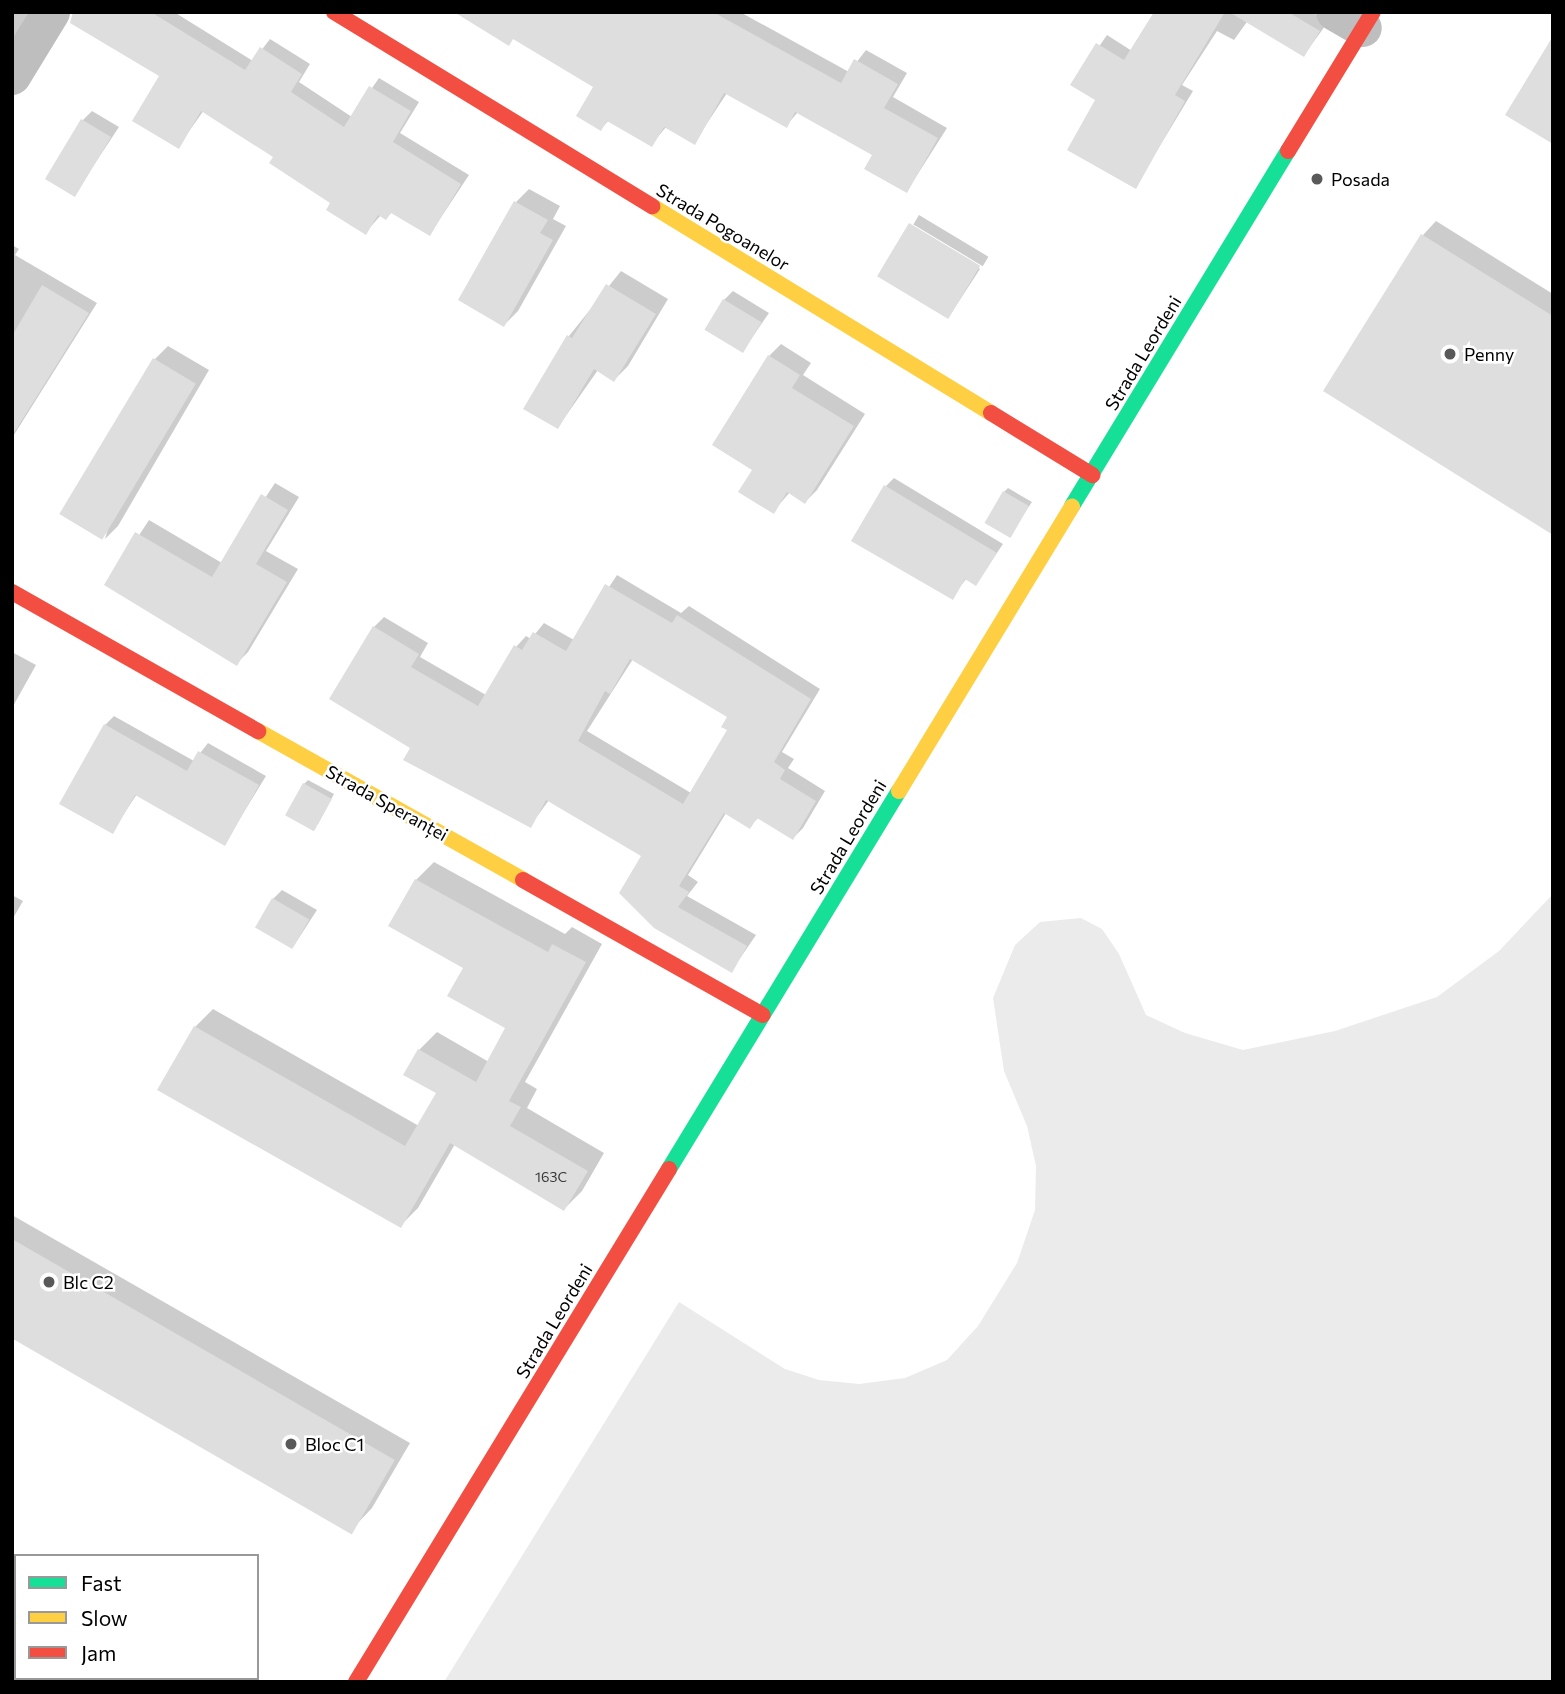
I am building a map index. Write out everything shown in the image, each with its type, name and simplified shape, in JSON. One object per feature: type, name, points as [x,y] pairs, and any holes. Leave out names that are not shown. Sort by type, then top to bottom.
[{"type":"main road","name":"Strada Pogoanelor","points":[[334,12],[1092,475]]},
{"type":"main road","name":"Strada Leordeni","points":[[356,1682],[1092,475],[1357,18]]},
{"type":"main road","name":"Strada Speranței","points":[[12,592],[762,1015]]},
{"type":"street","points":[[12,76],[51,12]]},
{"type":"shaded area","points":[[1553,894],[1553,1682],[444,1682],[679,1302],[785,1369],[819,1380],[859,1384],[905,1378],[947,1360],[978,1326],[1017,1263],[1035,1210],[1036,1166],[1027,1126],[1004,1071],[993,998],[1015,945],[1040,922],[1081,918],[1102,929],[1119,954],[1146,1015],[1185,1033],[1243,1050],[1335,1031],[1437,997],[1499,951]]},
{"type":"building","points":[[73,12],[151,12],[245,70],[260,47],[302,74],[291,92],[344,127],[369,86],[411,111],[393,142],[461,184],[430,236],[391,213],[386,220],[378,215],[366,235],[326,210],[330,203],[269,163],[273,157],[201,111],[179,149],[132,121],[159,76],[70,23]]},
{"type":"building","points":[[454,12],[713,12],[841,83],[854,59],[898,84],[884,108],[938,138],[907,193],[864,169],[872,155],[795,112],[787,128],[724,93],[695,145],[664,127],[652,147],[607,121],[601,131],[576,116],[593,87],[513,39],[509,46]]},
{"type":"building","points":[[1154,12],[1225,12],[1175,95],[1185,101],[1136,189],[1067,150],[1095,100],[1070,85],[1096,43],[1124,60]]},
{"type":"building","points":[[1229,12],[1288,12],[1320,31],[1304,57]]},
{"type":"building","points":[[1553,36],[1553,144],[1505,115]]},
{"type":"building","points":[[81,119],[111,137],[75,197],[45,179]]},
{"type":"building","points":[[514,201],[548,220],[540,233],[553,240],[504,327],[458,300]]},
{"type":"building","points":[[909,223],[980,266],[948,319],[877,276]]},
{"type":"building","name":"Penny","points":[[1421,234],[1553,316],[1553,535],[1323,391]]},
{"type":"building","points":[[606,284],[656,314],[614,382],[594,369],[558,429],[523,409],[567,335],[572,338]]},
{"type":"building","points":[[42,285],[89,313],[12,436],[12,336]]},
{"type":"building","points":[[723,299],[762,322],[743,353],[704,330]]},
{"type":"building","points":[[768,355],[800,375],[792,388],[854,426],[805,504],[787,492],[774,514],[738,492],[752,470],[712,445]]},
{"type":"building","points":[[153,358],[196,384],[102,540],[59,514]]},
{"type":"building","points":[[884,485],[997,553],[976,586],[965,579],[953,600],[851,541]]},
{"type":"building","points":[[1003,491],[1029,506],[1010,538],[984,523]]},
{"type":"building","points":[[261,494],[288,510],[256,564],[287,582],[237,666],[104,585],[135,532],[212,577]]},
{"type":"building","points":[[605,584],[672,623],[677,615],[811,699],[774,762],[785,770],[780,779],[816,801],[793,840],[757,818],[750,829],[724,813],[679,886],[689,892],[678,907],[747,946],[732,973],[654,928],[619,893],[641,856],[546,800],[531,828],[403,760],[410,748],[329,699],[373,626],[419,654],[411,667],[478,706],[514,645],[522,650],[533,632],[566,651]],"holes":[[[630,659],[727,717],[721,727],[727,730],[683,804],[578,741],[605,691],[610,694]]]},
{"type":"building","points":[[104,724],[187,771],[198,751],[259,785],[225,846],[135,795],[113,834],[59,804]]},
{"type":"building","points":[[303,783],[332,799],[314,831],[285,815]]},
{"type":"building","points":[[415,879],[548,952],[552,944],[586,962],[509,1101],[521,1107],[510,1126],[588,1171],[564,1211],[450,1143],[401,1228],[157,1090],[194,1026],[405,1146],[436,1093],[403,1075],[418,1049],[476,1082],[505,1028],[447,996],[463,968],[388,926]]},
{"type":"building","points":[[272,898],[309,920],[292,949],[255,927]]},
{"type":"building","points":[[12,1239],[395,1460],[352,1534],[12,1338]]},
{"type":"traffic: fast","points":[[1072,506],[1288,151]]},
{"type":"traffic: fast","points":[[669,1169],[899,791]]},
{"type":"traffic: slow","points":[[652,206],[991,413]]},
{"type":"traffic: slow","points":[[899,791],[1072,506]]},
{"type":"traffic: slow","points":[[258,731],[523,880]]},
{"type":"traffic: jam","points":[[334,12],[652,206]]},
{"type":"traffic: jam","points":[[1288,151],[1373,12]]},
{"type":"traffic: jam","points":[[991,413],[1092,475]]},
{"type":"traffic: jam","points":[[12,592],[258,731]]},
{"type":"traffic: jam","points":[[523,880],[763,1015]]},
{"type":"traffic: jam","points":[[356,1682],[669,1169]]},
{"type":"place","name":"Posada","points":[[1317,179]]},
{"type":"place","name":"Penny","points":[[1450,354]]},
{"type":"place","name":"Blc C2","points":[[49,1282]]},
{"type":"place","name":"Bloc C1","points":[[291,1444]]}]
